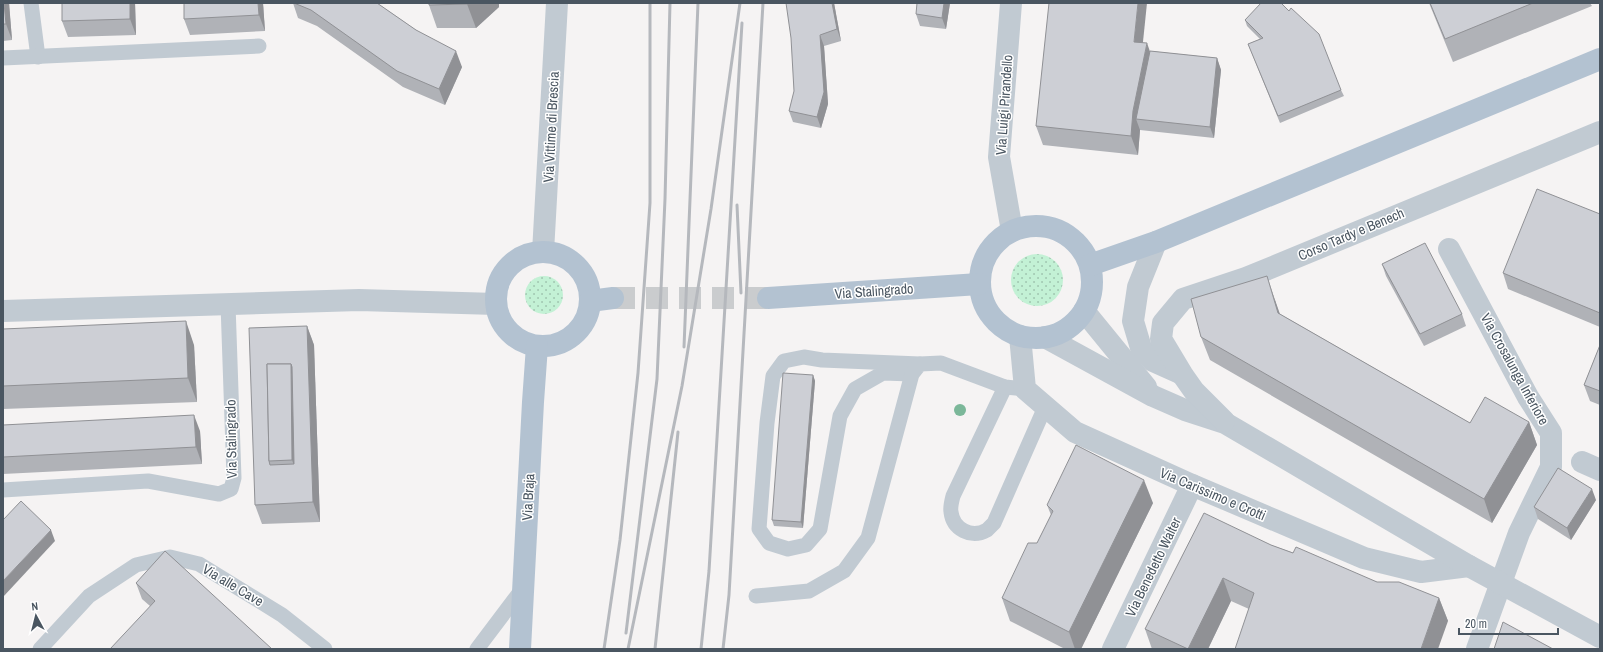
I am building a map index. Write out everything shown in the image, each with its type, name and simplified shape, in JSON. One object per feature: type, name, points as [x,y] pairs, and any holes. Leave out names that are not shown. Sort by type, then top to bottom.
[{"type":"main road","points":[[1090,265],[1156,242],[1600,59]]},
{"type":"main road","points":[[1035,225],[1059,230],[1078,244],[1090,265],[1092,288],[1084,311],[1068,328],[1045,337],[1020,336],[1000,324],[991,316],[981,295],[979,284],[983,262],[988,252],[1002,236],[1023,227],[1035,225]]},
{"type":"main road","points":[[543,252],[558,254],[571,261],[582,272],[589,286],[590,301],[587,316],[579,330],[568,340],[553,345],[537,346],[522,342],[509,333],[500,319],[496,304],[497,289],[503,274],[513,262],[527,254],[543,252]]},
{"type":"main road","name":"Via Stalingrado","points":[[768,298],[979,284]]},
{"type":"main road","points":[[590,301],[613,298]]},
{"type":"main road","name":"Via Braja","points":[[520,649],[537,346]]},
{"type":"street","name":"Via Vittime di Brescia","points":[[543,252],[557,3]]},
{"type":"street","name":"Via Luigi Pirandello","points":[[1011,3],[999,157],[1012,231]]},
{"type":"street","name":"Corso Tardy e Benech","points":[[1225,423],[1194,390],[1182,374],[1161,338],[1163,323],[1183,299],[1246,278],[1600,132]]},
{"type":"street","name":"Corso Tardy e Benech","points":[[1156,242],[1138,287],[1133,321],[1141,348],[1153,361],[1182,374]]},
{"type":"street","name":"Via Crosalunga Inferiore","points":[[1449,249],[1528,397],[1551,433],[1551,467],[1519,533],[1477,649]]},
{"type":"street","points":[[3,311],[359,300],[496,304]]},
{"type":"street","points":[[1084,311],[1153,396]]},
{"type":"street","points":[[1015,388],[1020,336]]},
{"type":"street","points":[[1045,337],[1153,396],[1185,410],[1225,423],[1469,566],[1600,637]]},
{"type":"street","name":"Via Carissimo e Crotti","points":[[1015,388],[1045,407],[1074,432],[1192,485],[1364,558],[1421,572],[1469,566]]},
{"type":"street","name":"Via Benedetto Walter","points":[[1113,649],[1192,485]]},
{"type":"lane","points":[[31,3],[38,57]]},
{"type":"lane","points":[[3,58],[258,46]]},
{"type":"lane","name":"Via Stalingrado","points":[[3,490],[148,481],[219,494],[231,489],[234,478],[228,304]]},
{"type":"lane","points":[[916,369],[804,358],[784,361],[773,376],[767,423],[759,529],[769,543],[788,549],[806,545],[820,529],[840,416],[855,389],[883,373],[916,369],[940,363],[1015,388],[953,496],[951,511],[955,524],[962,532],[975,533],[987,530],[994,523],[1045,407]]},
{"type":"lane","points":[[756,596],[809,592],[844,571],[868,538],[916,369]]},
{"type":"lane","name":"Via alle Cave","points":[[40,649],[89,596],[136,565],[170,557],[199,564],[282,615],[325,649]]},
{"type":"lane","points":[[477,649],[524,587]]},
{"type":"green space","points":[[1037,254],[1047,256],[1055,262],[1061,270],[1063,280],[1061,290],[1055,298],[1047,304],[1037,306],[1027,304],[1019,298],[1013,290],[1011,280],[1013,270],[1019,262],[1027,256]]},
{"type":"green space","points":[[540,276],[548,276],[558,281],[562,288],[562,302],[558,309],[548,314],[540,314],[530,309],[528,306],[525,299],[525,291],[530,281],[533,279]]},
{"type":"building","points":[[4,3],[6,24],[3,24]]},
{"type":"building","points":[[62,3],[130,3],[130,19],[62,21]]},
{"type":"building","points":[[184,3],[258,3],[259,15],[184,19]]},
{"type":"building","points":[[294,3],[377,3],[416,30],[456,51],[439,89],[397,71],[311,10]]},
{"type":"building","points":[[429,3],[469,3],[429,5]]},
{"type":"building","points":[[786,3],[832,3],[837,29],[820,35],[824,92],[817,117],[789,111],[794,91],[791,38]]},
{"type":"building","points":[[917,3],[944,3],[942,18],[916,14]]},
{"type":"building","points":[[1049,3],[1138,3],[1134,42],[1147,43],[1133,111],[1131,136],[1036,126]]},
{"type":"building","points":[[1261,3],[1281,3],[1289,11],[1291,8],[1319,34],[1341,90],[1278,116],[1248,44],[1263,38],[1245,20]]},
{"type":"building","points":[[1430,3],[1533,3],[1445,39]]},
{"type":"building","points":[[1150,51],[1217,58],[1210,127],[1136,119]]},
{"type":"building","points":[[1537,189],[1600,214],[1600,313],[1503,273]]},
{"type":"building","points":[[1425,243],[1462,314],[1420,334],[1382,264]]},
{"type":"building","points":[[1267,276],[1278,313],[1470,423],[1485,397],[1529,422],[1484,499],[1201,337],[1191,299]]},
{"type":"building","points":[[186,321],[188,378],[3,386],[3,329]]},
{"type":"building","points":[[307,326],[313,502],[255,505],[249,328]],"holes":[[[267,364],[291,364],[294,464],[270,465]]]},
{"type":"building","points":[[1600,345],[1600,391],[1584,385]]},
{"type":"building","points":[[267,364],[291,364],[292,460],[269,461]]},
{"type":"building","points":[[783,373],[813,375],[801,522],[772,520]]},
{"type":"building","points":[[194,415],[196,447],[3,457],[3,425]]},
{"type":"building","points":[[1076,445],[1144,480],[1069,632],[1002,598],[1028,543],[1037,543],[1053,511],[1047,505]]},
{"type":"building","points":[[1558,468],[1592,489],[1567,528],[1534,507]]},
{"type":"building","points":[[21,501],[51,530],[3,581],[3,520]]},
{"type":"building","points":[[1204,513],[1271,545],[1293,553],[1296,547],[1377,582],[1399,582],[1439,598],[1421,649],[1235,649],[1254,593],[1223,578],[1188,649],[1145,629]]},
{"type":"building","points":[[165,551],[272,649],[110,649],[155,601],[136,583]]},
{"type":"building","points":[[1503,622],[1553,649],[1494,649]]},
{"type":"tunnel","points":[[613,298],[768,298]]},
{"type":"railway","points":[[604,649],[620,540],[638,373],[650,203],[650,3]]},
{"type":"railway","points":[[626,633],[657,379],[665,199],[670,3]]},
{"type":"railway","points":[[684,347],[698,3]]},
{"type":"railway","points":[[628,649],[682,386],[711,209],[740,3]]},
{"type":"railway","points":[[723,649],[729,595],[763,3]]},
{"type":"railway","points":[[701,649],[709,571],[742,23]]},
{"type":"railway","points":[[737,205],[741,293]]},
{"type":"railway","points":[[655,649],[678,432]]}]
